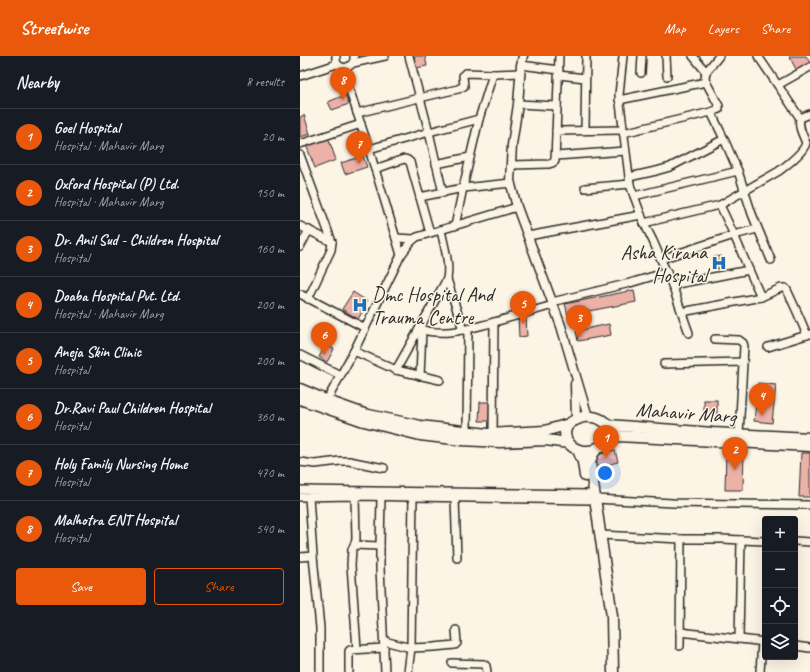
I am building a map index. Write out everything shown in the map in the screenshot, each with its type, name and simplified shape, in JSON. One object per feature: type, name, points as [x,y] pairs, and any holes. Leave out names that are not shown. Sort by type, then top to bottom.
[{"type":"highway","points":[[300,389],[364,414],[420,426],[493,434],[545,431],[588,417],[591,417],[600,419],[608,425],[610,437],[608,441],[597,448],[590,450],[578,450],[568,443],[565,433],[566,428],[573,422]]},
{"type":"highway","points":[[300,399],[364,421],[420,435],[462,440],[500,442],[546,440],[568,443]]},
{"type":"highway","name":"Mahavir Marg","points":[[608,425],[810,438]]},
{"type":"highway","name":"Mahavir Marg","points":[[610,437],[618,436],[810,446]]},
{"type":"highway","points":[[597,448],[590,463],[591,498],[606,617],[609,625]]},
{"type":"highway","points":[[578,450],[583,462],[600,535],[612,616],[609,625],[608,647],[613,671]]},
{"type":"main road","points":[[523,56],[512,145],[510,183],[517,207],[561,326],[588,417]]},
{"type":"main road","points":[[573,422],[574,371]]},
{"type":"street","points":[[336,56],[337,64],[340,67],[346,68]]},
{"type":"street","points":[[385,56],[353,60],[346,68],[348,85],[401,255]]},
{"type":"street","points":[[409,56],[443,192]]},
{"type":"street","points":[[511,165],[555,162],[559,56]]},
{"type":"street","points":[[585,130],[586,56]]},
{"type":"street","points":[[623,56],[619,100],[629,180],[644,223],[667,272],[689,333]]},
{"type":"street","points":[[641,73],[642,56]]},
{"type":"street","points":[[666,56],[667,76]]},
{"type":"street","points":[[693,56],[706,72]]},
{"type":"street","points":[[556,131],[623,131],[717,110],[719,108],[705,78],[706,72],[719,56]]},
{"type":"street","points":[[644,223],[720,205],[787,165],[805,147],[806,143],[799,125],[800,118],[758,56]]},
{"type":"street","points":[[300,76],[337,64]]},
{"type":"street","points":[[778,85],[810,67]]},
{"type":"street","points":[[357,113],[461,88],[464,86],[463,76],[465,73],[493,74],[521,69],[559,73],[585,78]]},
{"type":"street","points":[[455,226],[462,188],[479,119],[493,74]]},
{"type":"street","points":[[619,100],[706,82]]},
{"type":"street","points":[[518,104],[557,106]]},
{"type":"street","points":[[711,112],[738,171],[757,229],[771,260]]},
{"type":"street","points":[[800,118],[810,114]]},
{"type":"street","points":[[369,149],[479,119]]},
{"type":"street","points":[[300,144],[361,124]]},
{"type":"street","points":[[585,188],[629,180],[670,167],[724,139]]},
{"type":"street","points":[[556,156],[625,151]]},
{"type":"street","points":[[300,155],[332,242],[331,250],[308,298]]},
{"type":"street","points":[[436,164],[470,157]]},
{"type":"street","points":[[375,168],[404,159],[407,159],[410,162],[430,233]]},
{"type":"street","points":[[634,196],[738,171]]},
{"type":"street","points":[[420,197],[462,188],[510,183]]},
{"type":"street","points":[[720,205],[761,297]]},
{"type":"street","points":[[396,238],[414,239],[517,207]]},
{"type":"street","points":[[528,236],[641,215]]},
{"type":"street","points":[[300,226],[332,242]]},
{"type":"street","points":[[661,259],[757,229]]},
{"type":"street","points":[[300,247],[309,230]]},
{"type":"street","points":[[396,370],[421,330],[447,279],[448,264],[441,230]]},
{"type":"street","points":[[327,400],[354,352],[401,255],[414,239]]},
{"type":"street","points":[[672,285],[749,270]]},
{"type":"street","points":[[421,330],[439,333],[453,332],[494,322],[553,303],[667,272]]},
{"type":"street","points":[[447,279],[465,329],[467,432]]},
{"type":"street","points":[[682,312],[761,297],[781,288],[785,288],[808,334],[768,347]]},
{"type":"street","points":[[300,294],[365,328]]},
{"type":"street","points":[[493,434],[494,322]]},
{"type":"street","points":[[420,376],[421,330]]},
{"type":"street","points":[[715,340],[739,340],[744,346],[738,434]]},
{"type":"street","points":[[354,352],[396,370],[440,380]]},
{"type":"street","points":[[300,355],[340,375]]},
{"type":"street","points":[[664,364],[743,362]]},
{"type":"street","points":[[300,462],[315,464],[349,460],[384,468]]},
{"type":"street","points":[[300,490],[455,498],[591,498]]},
{"type":"street","points":[[408,672],[411,648],[413,495]]},
{"type":"street","points":[[300,497],[381,497],[413,495],[591,498],[673,503],[810,505]]},
{"type":"street","points":[[355,496],[356,540],[351,552],[351,572],[357,649]]},
{"type":"street","points":[[309,497],[320,628],[320,672]]},
{"type":"street","points":[[381,497],[380,546],[385,672]]},
{"type":"street","points":[[455,498],[457,558]]},
{"type":"street","points":[[600,535],[762,541]]},
{"type":"street","points":[[680,646],[681,539]]},
{"type":"street","points":[[739,639],[742,540]]},
{"type":"street","points":[[798,541],[810,542]]},
{"type":"street","points":[[354,545],[380,546]]},
{"type":"street","points":[[300,557],[313,556]]},
{"type":"street","points":[[349,672],[349,650],[351,649],[384,645],[411,648],[455,645],[457,643],[456,630]]},
{"type":"street","points":[[680,632],[762,642]]},
{"type":"street","points":[[798,646],[810,648]]},
{"type":"street","points":[[760,672],[762,652]]},
{"type":"street","points":[[452,664],[484,664],[487,672]]},
{"type":"building","points":[[414,56],[425,56],[427,66],[416,68]]},
{"type":"building","points":[[789,56],[806,56],[810,66],[798,73]]},
{"type":"building","points":[[345,95],[349,104],[332,110],[328,102]]},
{"type":"building","points":[[304,115],[310,134],[300,137],[300,117]]},
{"type":"building","points":[[328,137],[336,160],[315,168],[306,145]]},
{"type":"building","points":[[363,156],[367,167],[345,174],[341,163]]},
{"type":"building","points":[[721,256],[723,268],[716,269],[714,257]]},
{"type":"building","points":[[634,290],[636,302],[568,315],[565,304]]},
{"type":"building","points":[[353,292],[367,301],[358,319],[342,309]]},
{"type":"building","points":[[518,317],[526,317],[527,336],[519,337]]},
{"type":"building","points":[[609,324],[611,335],[578,341],[576,331]]},
{"type":"building","points":[[326,345],[334,349],[327,362],[319,357]]},
{"type":"building","points":[[758,383],[776,385],[772,423],[754,421]]},
{"type":"building","points":[[704,400],[717,400],[717,418],[704,418]]},
{"type":"building","points":[[480,402],[490,402],[489,421],[479,421]]},
{"type":"building","points":[[615,450],[618,462],[598,467],[595,455]]},
{"type":"building","points":[[726,451],[744,451],[743,490],[725,490]]},
{"type":"building","points":[[801,453],[810,453],[810,497],[799,497]]},
{"type":"place","name":"Malhotra ENT Hospital","points":[[343,100]]},
{"type":"place","name":"Holy Family Nursing Home","points":[[359,164]]},
{"type":"place","name":"Asha Kirana Hospital","points":[[719,263]]},
{"type":"place","name":"Dmc Hospital And Trauma Centre","points":[[360,305]]},
{"type":"place","name":"Aneja Skin Clinic","points":[[523,324]]},
{"type":"place","name":"Dr. Anil Sud - Children Hospital","points":[[579,338]]},
{"type":"place","name":"Dr.Ravi Paul Children Hospital","points":[[324,355]]},
{"type":"place","name":"Doaba Hospital Pvt. Ltd.","points":[[762,416]]},
{"type":"place","name":"Goel Hospital","points":[[606,458]]},
{"type":"place","name":"Oxford Hospital (P) Ltd.","points":[[735,470]]}]
